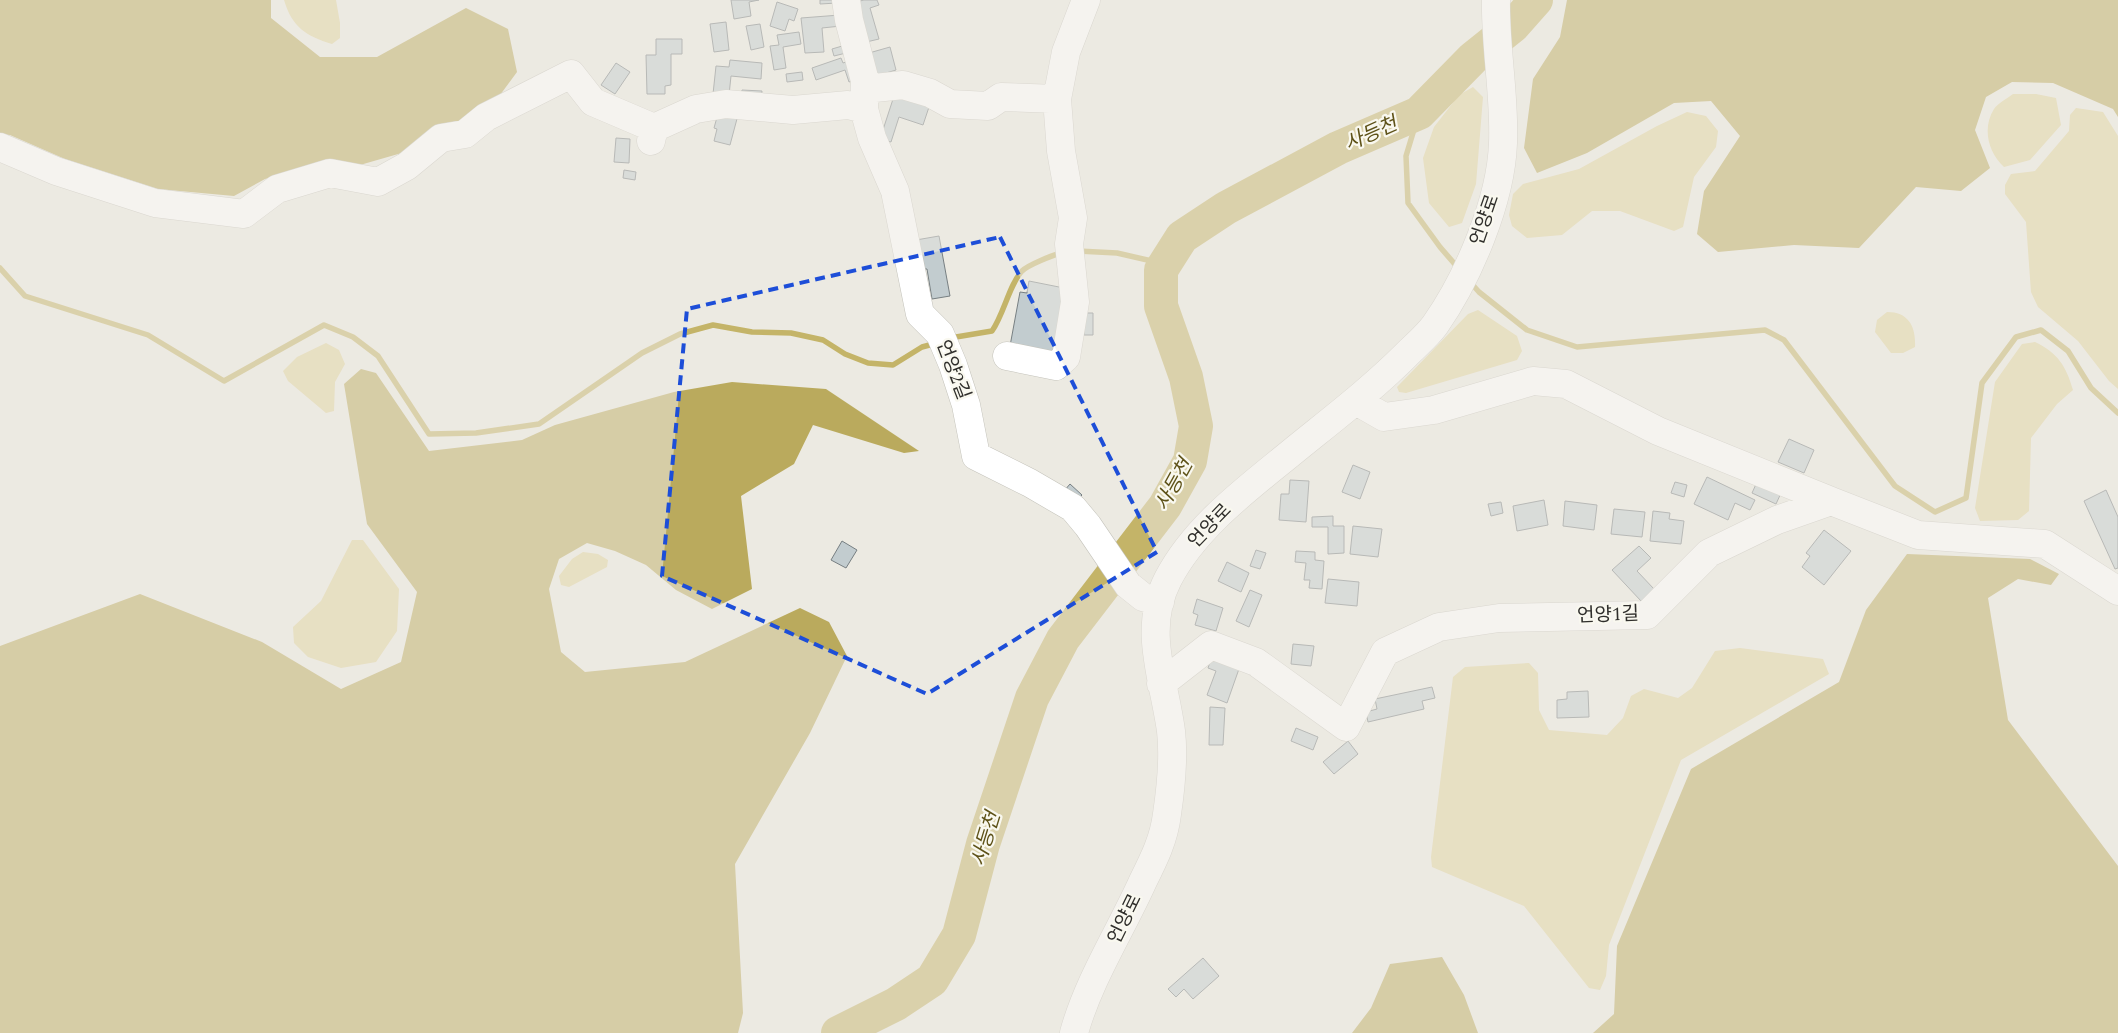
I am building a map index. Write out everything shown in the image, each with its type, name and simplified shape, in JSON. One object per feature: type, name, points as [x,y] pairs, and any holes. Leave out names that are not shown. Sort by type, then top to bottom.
[{"type":"street","name":"언양2길","points":[[846,0],[849,20],[865,81],[864,99],[872,138],[896,191],[920,314],[942,340],[966,405],[976,456],[1030,483],[1073,508],[1088,526],[1128,585],[1143,597],[1160,602]]},
{"type":"street","points":[[1007,356],[1056,366],[1066,357],[1076,302],[1070,253],[1073,218],[1061,151],[1057,99],[1066,52],[1086,0]]},
{"type":"street","name":"언양로","points":[[1074,1033],[1098,975],[1162,841],[1167,815],[1171,773],[1171,740],[1155,644],[1156,612],[1167,580],[1187,549],[1220,514],[1378,383],[1434,327],[1465,274],[1496,193],[1503,144],[1496,8]]},
{"type":"street","points":[[0,147],[56,171],[155,203],[244,214],[278,189],[330,173],[378,182],[408,166],[441,138],[465,134],[486,117],[571,74],[593,102],[653,135],[696,109],[726,104],[793,110],[848,105],[903,85],[930,93],[950,104],[988,106],[1001,97],[1057,99]]},
{"type":"street","points":[[1356,401],[1384,418],[1434,410],[1533,381],[1566,384],[1658,432],[1918,535],[2045,544],[2118,591]]},
{"type":"street","name":"언양1길","points":[[1161,684],[1211,645],[1256,662],[1346,727],[1385,652],[1439,627],[1500,618],[1647,615],[1709,553],[1777,520],[1831,500]]},
{"type":"highlighted area","points":[[1000,237],[1157,552],[927,694],[662,576],[687,309]]},
{"type":"shaded area","points":[[0,0],[271,0],[271,18],[320,57],[377,57],[466,8],[508,29],[517,72],[500,95],[464,121],[412,150],[353,167],[315,166],[265,179],[234,196],[158,189],[65,159],[10,135],[0,134]]},
{"type":"shaded area","points":[[284,0],[336,0],[340,23],[340,38],[332,44],[307,34],[291,17]]},
{"type":"shaded area","points":[[1567,0],[2118,0],[2118,117],[2113,109],[2053,83],[2012,82],[1986,97],[1975,130],[1990,168],[1961,191],[1916,187],[1859,248],[1794,245],[1718,252],[1697,234],[1704,191],[1740,136],[1711,101],[1674,103],[1587,153],[1537,173],[1524,148],[1533,79],[1560,37]]},
{"type":"shaded area","points":[[1473,87],[1483,97],[1476,184],[1462,223],[1449,227],[1429,203],[1423,158],[1434,127],[1459,95]]},
{"type":"shaded area","points":[[2013,94],[2036,94],[2056,98],[2061,125],[2030,160],[2004,167],[1998,161],[1991,147],[1988,124],[1994,109]]},
{"type":"shaded area","points":[[2076,108],[2103,112],[2118,136],[2118,389],[2109,381],[2078,341],[2038,307],[2031,292],[2026,222],[2005,194],[2005,185],[2011,174],[2035,171],[2069,131],[2070,115]]},
{"type":"shaded area","points":[[1687,112],[1706,116],[1718,131],[1716,147],[1694,177],[1683,227],[1674,231],[1620,211],[1592,211],[1562,235],[1527,238],[1512,226],[1509,215],[1513,194],[1523,184],[1579,169],[1657,126]]},
{"type":"shaded area","points":[[1478,310],[1517,336],[1522,351],[1517,360],[1406,393],[1399,392],[1397,387],[1468,314]]},
{"type":"shaded area","points":[[1887,312],[1901,315],[1910,322],[1914,333],[1915,347],[1903,353],[1891,353],[1875,332],[1877,320]]},
{"type":"shaded area","points":[[2035,342],[2050,351],[2060,361],[2073,390],[2057,404],[2031,438],[2029,511],[2018,520],[1980,521],[1975,508],[1995,382],[2022,344]]},
{"type":"shaded area","points":[[326,343],[339,350],[345,364],[335,382],[334,411],[326,413],[288,381],[283,371],[297,357]]},
{"type":"shaded area","points":[[361,369],[376,373],[429,451],[522,440],[555,425],[674,392],[732,382],[826,389],[919,451],[904,453],[813,425],[794,464],[741,496],[752,589],[712,609],[676,590],[646,565],[615,551],[587,543],[559,559],[549,589],[561,652],[585,672],[685,662],[800,608],[829,622],[847,656],[810,733],[735,864],[743,1013],[738,1033],[0,1033],[0,646],[140,594],[262,642],[341,689],[401,662],[417,592],[367,524],[344,384]]},
{"type":"shaded area","points":[[352,540],[363,540],[399,589],[397,631],[376,662],[341,668],[308,657],[294,643],[293,627],[321,601]]},
{"type":"shaded area","points":[[583,552],[598,554],[608,560],[607,567],[569,587],[561,585],[559,576],[572,559]]},
{"type":"shaded area","points":[[1907,554],[2030,559],[2059,574],[2051,585],[2018,579],[1988,598],[2008,720],[2118,866],[2118,1033],[1593,1033],[1614,1014],[1617,946],[1691,769],[1839,682],[1866,610]]},
{"type":"shaded area","points":[[1740,648],[1823,659],[1829,674],[1681,760],[1609,945],[1606,976],[1600,990],[1589,988],[1524,906],[1432,867],[1431,857],[1453,677],[1465,667],[1529,663],[1538,673],[1539,710],[1549,730],[1607,735],[1623,718],[1631,696],[1644,689],[1678,698],[1692,688],[1715,651]]},
{"type":"shaded area","points":[[1442,957],[1464,995],[1478,1033],[1352,1033],[1371,1008],[1390,964]]},
{"type":"building","points":[[731,0],[759,0],[749,2],[751,16],[734,19]]},
{"type":"building","points":[[820,0],[837,0],[837,3],[820,4]]},
{"type":"building","points":[[877,0],[879,5],[870,8],[879,39],[862,43],[856,2]]},
{"type":"building","points":[[777,2],[798,9],[794,21],[789,19],[785,31],[770,26]]},
{"type":"building","points":[[840,15],[841,26],[822,28],[824,52],[805,53],[801,18]]},
{"type":"building","points":[[726,22],[729,50],[714,52],[710,24]]},
{"type":"building","points":[[760,24],[764,47],[751,50],[746,26]]},
{"type":"building","points":[[799,32],[801,44],[783,47],[786,68],[774,70],[770,46],[779,45],[777,35]]},
{"type":"building","points":[[656,39],[682,39],[682,54],[671,54],[671,85],[665,86],[665,94],[647,94],[646,55],[656,55]]},
{"type":"building","points":[[849,44],[850,52],[834,56],[832,49]]},
{"type":"building","points":[[890,47],[896,70],[876,76],[869,53]]},
{"type":"building","points":[[841,58],[843,63],[851,60],[858,79],[849,82],[845,70],[816,80],[812,68]]},
{"type":"building","points":[[730,60],[762,63],[761,79],[731,76],[729,95],[713,94],[716,66],[729,67]]},
{"type":"building","points":[[616,63],[630,72],[615,94],[601,85]]},
{"type":"building","points":[[802,72],[803,80],[787,82],[786,74]]},
{"type":"building","points":[[742,90],[762,91],[761,100],[741,98]]},
{"type":"building","points":[[895,93],[930,104],[923,125],[899,117],[891,142],[880,139]]},
{"type":"building","points":[[719,110],[738,115],[730,145],[714,141],[717,129],[714,128]]},
{"type":"building","points":[[616,138],[630,139],[629,163],[614,162]]},
{"type":"building","points":[[624,170],[636,172],[635,180],[623,178]]},
{"type":"building","points":[[939,236],[950,296],[932,299],[927,269],[921,269],[916,240]]},
{"type":"building","points":[[1029,281],[1064,288],[1055,355],[1010,346],[1020,292],[1027,293]]},
{"type":"building","points":[[1083,313],[1093,313],[1093,335],[1084,335]]},
{"type":"building","points":[[1789,439],[1814,450],[1804,473],[1778,462]]},
{"type":"building","points":[[1353,465],[1370,472],[1360,499],[1342,492]]},
{"type":"building","points":[[1707,477],[1755,500],[1750,510],[1735,503],[1728,520],[1694,504]]},
{"type":"building","points":[[1290,480],[1309,481],[1306,522],[1279,520],[1281,494],[1289,494]]},
{"type":"building","points":[[1675,482],[1687,485],[1684,497],[1671,493]]},
{"type":"building","points":[[1757,482],[1781,493],[1776,504],[1752,493]]},
{"type":"building","points":[[1070,484],[1082,495],[1076,501],[1064,491]]},
{"type":"building","points":[[2106,490],[2118,517],[2118,568],[2115,569],[2084,501]]},
{"type":"building","points":[[1544,500],[1548,525],[1517,531],[1513,506]]},
{"type":"building","points":[[1565,501],[1597,505],[1594,530],[1563,526]]},
{"type":"building","points":[[1501,502],[1503,513],[1491,516],[1488,504]]},
{"type":"building","points":[[1614,509],[1645,512],[1642,537],[1611,534]]},
{"type":"building","points":[[1653,511],[1670,513],[1669,519],[1684,521],[1681,544],[1650,541]]},
{"type":"building","points":[[1333,516],[1333,526],[1344,526],[1344,553],[1328,554],[1328,527],[1312,527],[1312,517]]},
{"type":"building","points":[[1353,526],[1382,529],[1378,557],[1350,554]]},
{"type":"building","points":[[1824,530],[1851,551],[1824,585],[1802,567],[1810,556],[1806,553]]},
{"type":"building","points":[[842,541],[857,550],[846,568],[831,560]]},
{"type":"building","points":[[1639,546],[1651,558],[1637,571],[1654,589],[1641,601],[1612,570]]},
{"type":"building","points":[[1256,550],[1266,553],[1260,569],[1250,566]]},
{"type":"building","points":[[1296,551],[1315,552],[1315,560],[1324,561],[1322,589],[1309,588],[1310,580],[1304,580],[1306,563],[1295,562]]},
{"type":"building","points":[[1227,562],[1249,573],[1241,592],[1218,581]]},
{"type":"building","points":[[1328,579],[1359,582],[1357,606],[1325,603]]},
{"type":"building","points":[[1250,590],[1262,595],[1249,627],[1236,621]]},
{"type":"building","points":[[1197,599],[1223,608],[1216,631],[1195,625],[1198,615],[1193,613]]},
{"type":"building","points":[[1293,644],[1314,646],[1311,666],[1291,664]]},
{"type":"building","points":[[1212,656],[1240,666],[1227,703],[1207,695],[1216,671],[1208,668]]},
{"type":"building","points":[[1432,687],[1435,698],[1422,701],[1424,709],[1368,722],[1366,712],[1377,709],[1375,699]]},
{"type":"building","points":[[1588,691],[1589,717],[1557,718],[1557,700],[1567,699],[1567,692]]},
{"type":"building","points":[[1210,707],[1225,708],[1223,745],[1209,745]]},
{"type":"building","points":[[1296,728],[1318,737],[1313,750],[1291,741]]},
{"type":"building","points":[[1348,741],[1358,754],[1334,774],[1323,762]]},
{"type":"building","points":[[1203,958],[1219,976],[1193,999],[1184,989],[1176,997],[1168,989]]},
{"type":"waterway","name":"사등천","points":[[838,1033],[896,1004],[932,980],[959,935],[983,844],[1032,698],[1063,639],[1165,506],[1190,461],[1196,426],[1186,377],[1161,306],[1161,270],[1182,237],[1226,208],[1338,148],[1419,113],[1473,58],[1513,26],[1536,0]]},
{"type":"waterway","points":[[1419,113],[1406,156],[1408,203],[1440,247],[1459,269]]},
{"type":"waterway","points":[[1078,251],[1117,253],[1165,264]]},
{"type":"waterway","points":[[950,338],[992,331],[1017,277],[1022,271],[1035,263],[1061,253]]},
{"type":"waterway","points":[[0,268],[25,296],[148,335],[224,381],[324,325],[353,337],[378,356],[429,434],[476,433],[539,424],[642,353],[680,334],[713,325],[752,332],[791,333],[823,340],[845,354],[868,363],[893,365],[922,347],[937,343]]},
{"type":"waterway","points":[[1470,282],[1479,292],[1527,330],[1577,347],[1765,330],[1784,340],[1895,486],[1935,512],[1966,498],[1982,383],[2016,337],[2041,330],[2068,351],[2091,388],[2118,413]]}]
